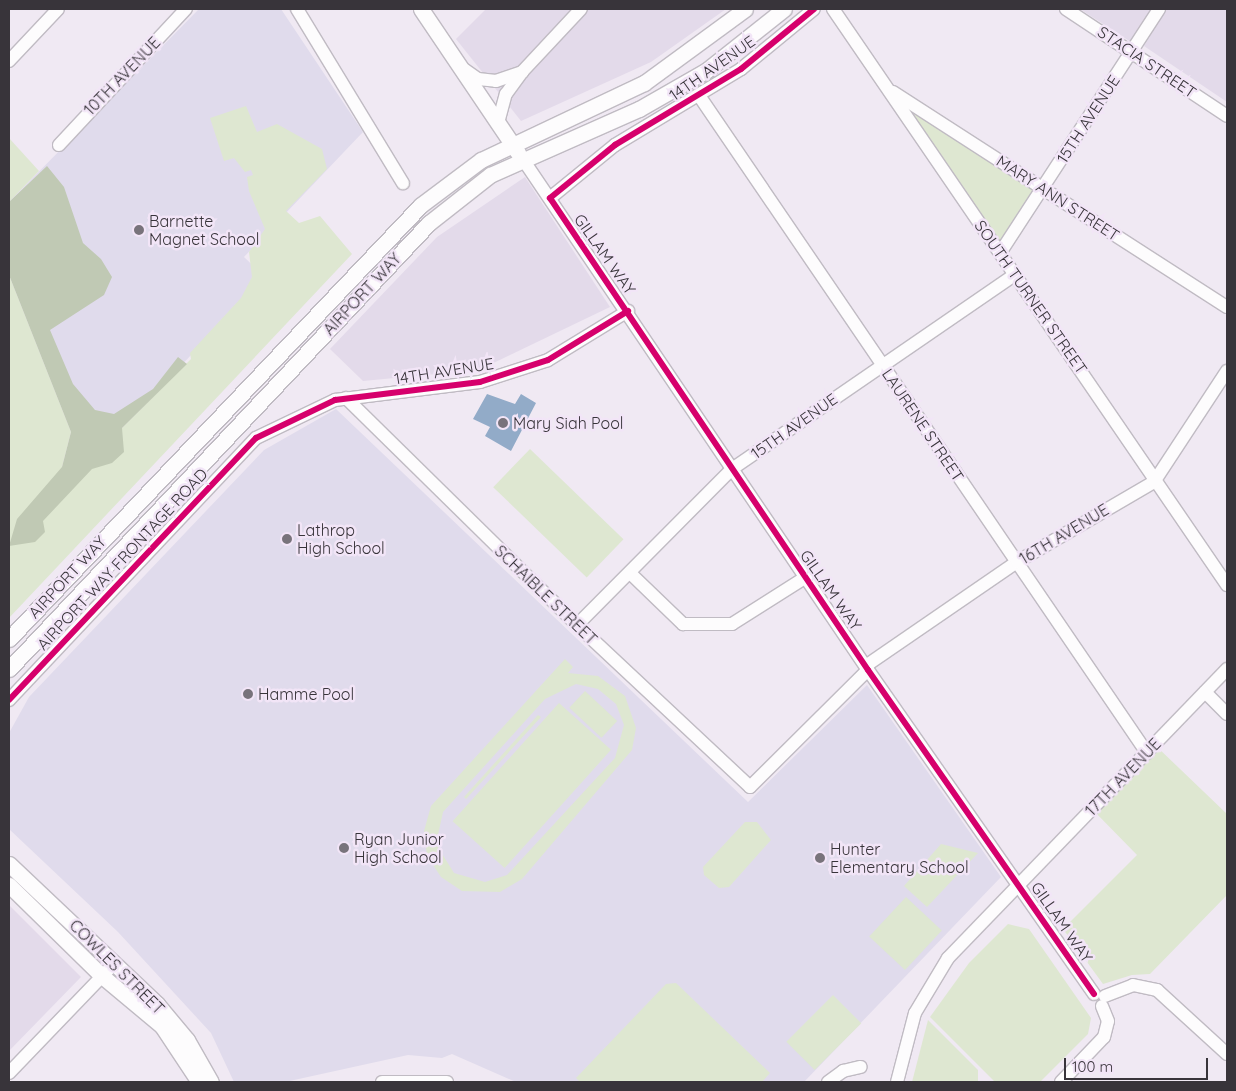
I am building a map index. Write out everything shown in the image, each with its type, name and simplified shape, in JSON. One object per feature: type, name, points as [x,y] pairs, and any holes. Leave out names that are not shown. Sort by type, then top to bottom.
[{"type":"main road","points":[[421,9],[522,158]]},
{"type":"main road","name":"AIRPORT WAY","points":[[9,639],[421,205],[481,160],[644,83],[745,9]]},
{"type":"main road","name":"AIRPORT WAY","points":[[9,669],[429,223],[490,175],[522,158],[639,109],[707,70],[784,9]]},
{"type":"main road","name":"COWLES STREET","points":[[9,864],[169,1018],[211,1082]]},
{"type":"main road","name":"COWLES STREET","points":[[9,885],[102,976],[162,1026],[199,1082]]},
{"type":"street","points":[[9,61],[58,9]]},
{"type":"street","name":"10TH AVENUE","points":[[59,145],[186,9]]},
{"type":"street","points":[[297,9],[403,183]]},
{"type":"street","points":[[498,123],[506,94],[522,72],[581,9]]},
{"type":"street","name":"14TH AVENUE","points":[[550,198],[615,145],[700,97],[814,9]]},
{"type":"street","name":"SOUTH TURNER STREET","points":[[833,9],[1000,253],[1013,276],[1123,426],[1154,482],[1227,585]]},
{"type":"street","name":"STACIA STREET","points":[[1066,9],[1132,51],[1227,116]]},
{"type":"street","name":"15TH AVENUE","points":[[1000,253],[1159,9]]},
{"type":"street","points":[[459,65],[478,80],[489,81],[522,72]]},
{"type":"street","name":"MARY ANN STREET","points":[[889,90],[1227,307]]},
{"type":"street","name":"LAURENE STREET","points":[[700,97],[1147,753]]},
{"type":"street","name":"GILLAM WAY","points":[[522,158],[628,311],[867,668],[1101,999]]},
{"type":"street","name":"15TH AVENUE","points":[[577,626],[732,469],[882,363],[1013,276]]},
{"type":"street","name":"14TH AVENUE","points":[[256,438],[293,417],[346,398],[450,387],[499,376],[565,352],[628,311]]},
{"type":"street","name":"16TH AVENUE","points":[[750,787],[867,668],[1016,562],[1154,482],[1227,371]]},
{"type":"street","name":"SCHAIBLE STREET","points":[[346,398],[577,626],[750,787]]},
{"type":"street","name":"AIRPORT WAY FRONTAGE ROAD","points":[[9,700],[256,438]]},
{"type":"street","points":[[630,573],[683,624],[732,624],[806,577]]},
{"type":"street","name":"17TH AVENUE","points":[[897,1082],[915,1013],[935,975],[1018,884],[1227,669]]},
{"type":"street","points":[[1205,692],[1227,714]]},
{"type":"street","points":[[9,1072],[114,964]]},
{"type":"street","points":[[1061,1082],[1104,1037],[1108,1021],[1101,999],[1133,985],[1157,990],[1227,1054]]},
{"type":"street","points":[[828,1082],[843,1071],[861,1067]]},
{"type":"street","points":[[382,1082],[446,1082]]},
{"type":"shaded area","name":"Barnette Magnet School","points":[[199,9],[281,9],[363,132],[244,257],[265,277],[82,470],[9,202]]},
{"type":"shaded area","points":[[486,9],[726,9],[651,62],[521,121],[456,39]]},
{"type":"shaded area","points":[[1080,9],[1151,9],[1131,42]]},
{"type":"shaded area","points":[[1166,9],[1227,9],[1227,102],[1144,46]]},
{"type":"shaded area","points":[[525,177],[610,307],[479,370],[363,381],[330,349],[437,237]]},
{"type":"shaded area","points":[[336,409],[748,802],[867,685],[1001,877],[804,1082],[516,1082],[452,1054],[442,1058],[408,1055],[285,1082],[234,1082],[211,1033],[118,932],[9,829],[9,733],[29,697],[264,450]]},
{"type":"shaded area","points":[[9,905],[81,977],[9,1051]]},
{"type":"green space","points":[[889,90],[1042,187],[1000,253]]},
{"type":"green space","points":[[246,106],[257,132],[277,124],[322,149],[327,169],[286,211],[299,223],[320,216],[352,254],[9,618],[9,275],[71,432],[62,467],[122,428],[191,359],[190,353],[241,298],[252,277],[249,252],[265,229],[249,191],[247,177],[253,175],[251,170],[245,172],[234,158],[224,161],[210,118]]},
{"type":"green space","points":[[9,138],[39,171],[9,202]]},
{"type":"green space","points":[[47,166],[64,187],[83,243],[101,259],[112,277],[104,295],[50,330],[73,384],[95,410],[114,414],[153,389],[178,357],[187,364],[122,428],[124,452],[112,463],[92,469],[43,521],[45,532],[35,542],[9,546],[17,519],[62,467],[71,432],[9,275],[9,202]]},
{"type":"green space","points":[[530,449],[624,539],[587,577],[493,487]]},
{"type":"green space","points":[[565,659],[573,667],[568,673],[598,676],[625,696],[636,728],[632,750],[522,879],[500,892],[462,891],[441,877],[427,856],[424,831],[431,806]],"holes":[[[576,684],[598,689],[616,704],[624,725],[615,758],[507,875],[485,882],[454,873],[436,844],[443,812],[545,699]]]},
{"type":"green space","points":[[585,691],[617,721],[601,738],[569,708]]},
{"type":"green space","points":[[559,703],[611,750],[505,868],[453,821]]},
{"type":"green space","points":[[538,715],[541,717],[466,799],[464,797]]},
{"type":"green space","points":[[1155,745],[1227,814],[1227,895],[1150,974],[1132,975],[1103,984],[1063,929],[1137,855],[1092,809]]},
{"type":"green space","points":[[745,822],[757,822],[771,840],[729,887],[719,888],[704,875],[703,867]]},
{"type":"green space","points":[[941,844],[978,853],[927,907],[904,886]]},
{"type":"green space","points":[[906,897],[942,930],[905,970],[869,936]]},
{"type":"green space","points":[[1008,924],[1029,929],[1091,1018],[1088,1034],[1040,1082],[995,1082],[930,1017],[969,963]]},
{"type":"green space","points":[[676,983],[770,1073],[762,1082],[580,1082],[576,1078],[666,984]]},
{"type":"green space","points":[[833,995],[861,1023],[815,1070],[786,1042]]},
{"type":"green space","points":[[928,1020],[978,1070],[978,1082],[912,1082]]},
{"type":"water","name":"Mary Siah Pool","points":[[487,394],[515,404],[521,394],[536,403],[511,451],[485,436],[490,427],[473,419]]},
{"type":"cycle path","points":[[814,9],[741,69],[615,145],[550,198],[868,670],[1094,994]]},
{"type":"cycle path","points":[[9,700],[256,438],[335,400],[480,382],[548,360],[628,311]]},
{"type":"place","name":"Barnette Magnet School","points":[[139,230]]},
{"type":"place","name":"Mary Siah Pool","points":[[503,423]]},
{"type":"place","name":"Lathrop High School","points":[[287,539]]},
{"type":"place","name":"Hamme Pool","points":[[248,694]]},
{"type":"place","name":"Ryan Junior High School","points":[[344,848]]},
{"type":"place","name":"Hunter Elementary School","points":[[820,858]]}]
